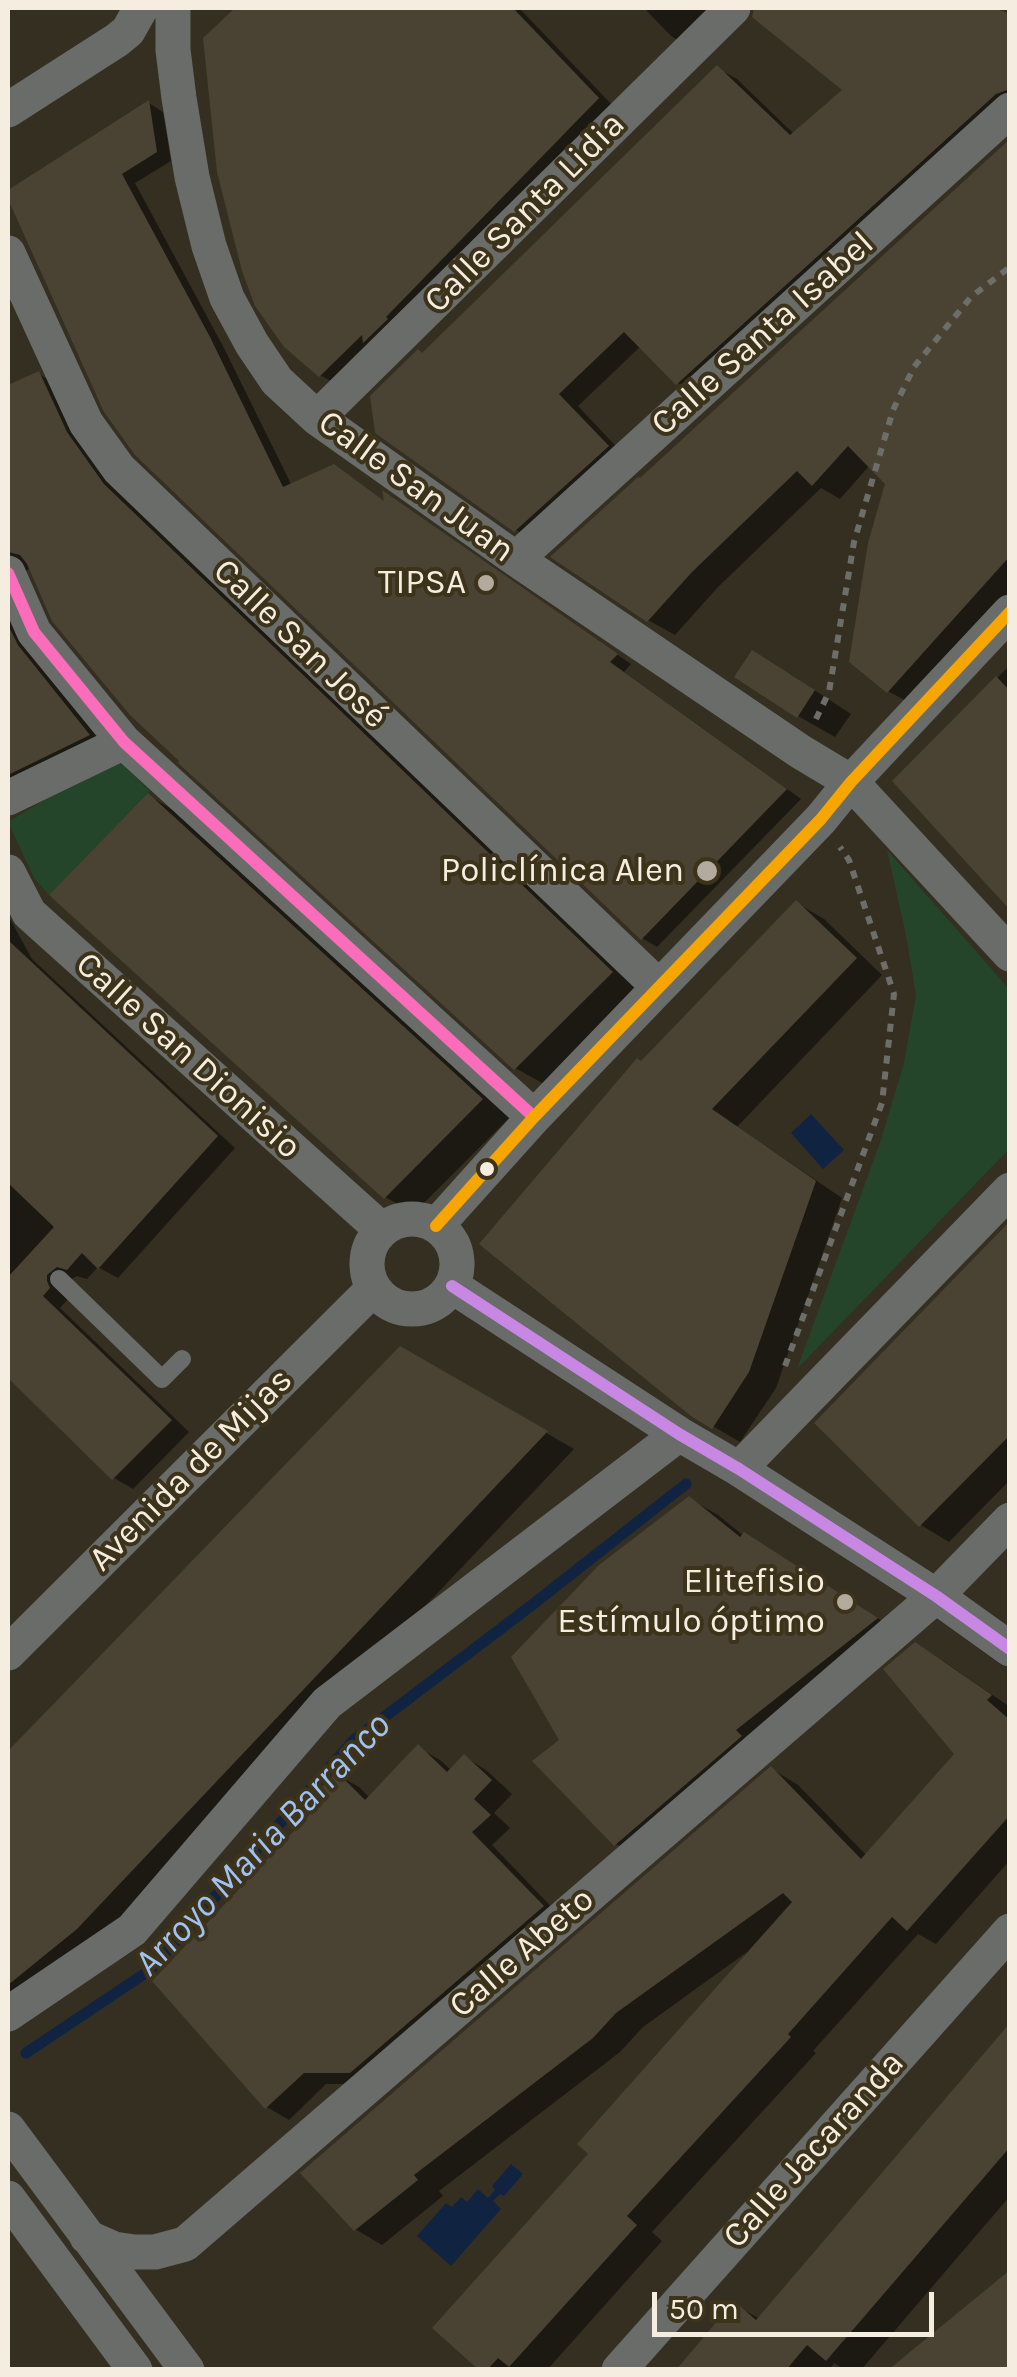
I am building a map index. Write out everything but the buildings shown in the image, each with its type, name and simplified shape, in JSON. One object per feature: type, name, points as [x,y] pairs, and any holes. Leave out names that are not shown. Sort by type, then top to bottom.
[{"type":"street","name":"Calle San Juan","points":[[174,8],[173,50],[192,177],[208,246],[227,298],[277,381],[317,418],[516,559],[800,752],[851,782],[1010,954]]},
{"type":"street","name":"Calle Santa Lidia","points":[[317,418],[733,8]]},
{"type":"street","points":[[8,110],[117,40],[135,19],[141,28],[152,31],[173,50]]},
{"type":"street","name":"Calle Santa Isabel","points":[[516,559],[1010,110]]},
{"type":"street","name":"Calle San José","points":[[8,254],[86,422],[119,470],[658,986]]},
{"type":"street","points":[[8,573],[34,632],[124,742],[534,1117]]},
{"type":"street","points":[[436,1226],[1010,612]]},
{"type":"street","points":[[8,798],[124,742]]},
{"type":"street","name":"Calle San Dionisio","points":[[8,872],[29,913],[48,932],[382,1230]]},
{"type":"street","points":[[739,1469],[1010,1190]]},
{"type":"street","points":[[414,1218],[436,1226],[456,1251],[458,1264],[452,1286],[429,1307],[402,1309],[390,1304],[374,1288],[367,1267],[368,1252],[382,1230],[398,1220],[414,1218]]},
{"type":"street","points":[[452,1286],[936,1596],[1010,1649]]},
{"type":"street","name":"Avenida de Mijas","points":[[8,1653],[374,1288]]},
{"type":"street","points":[[8,2014],[132,1930],[327,1703],[679,1434]]},
{"type":"street","name":"Calle Abeto","points":[[87,2237],[114,2250],[134,2252],[156,2252],[185,2244],[936,1596],[1010,1520]]},
{"type":"street","name":"Calle Jacaranda","points":[[619,2370],[1010,1931]]},
{"type":"street","points":[[8,2128],[187,2370]]},
{"type":"street","points":[[8,2198],[135,2370]]},
{"type":"lane","points":[[58,1279],[162,1379],[182,1359]]},
{"type":"green space","points":[[115,757],[150,791],[49,895],[34,878],[8,822]]},
{"type":"green space","points":[[887,850],[1009,989],[1009,1149],[797,1369],[881,1140],[904,1063],[916,995]]},
{"type":"water","points":[[811,1114],[844,1150],[823,1169],[791,1133]]},
{"type":"water","points":[[511,2164],[523,2174],[504,2196],[500,2194],[493,2201],[501,2209],[451,2266],[417,2236],[446,2203],[452,2207],[461,2197],[467,2202],[478,2189],[488,2198],[495,2190],[492,2186]]},
{"type":"waterway","name":"Arroyo Maria Barranco","points":[[26,2053],[150,1970],[354,1740],[686,1484]]},
{"type":"transit line","points":[[8,573],[34,632],[124,742],[534,1117]]},
{"type":"transit line","points":[[436,1226],[534,1117],[821,819],[1010,612]]},
{"type":"transit line","points":[[452,1286],[936,1596],[1010,1649]]},
{"type":"place","name":"TIPSA","points":[[486,583]]},
{"type":"place","name":"Policlínica Alen","points":[[707,871]]},
{"type":"place","name":"Elitefisio Estímulo óptimo","points":[[845,1602]]}]
